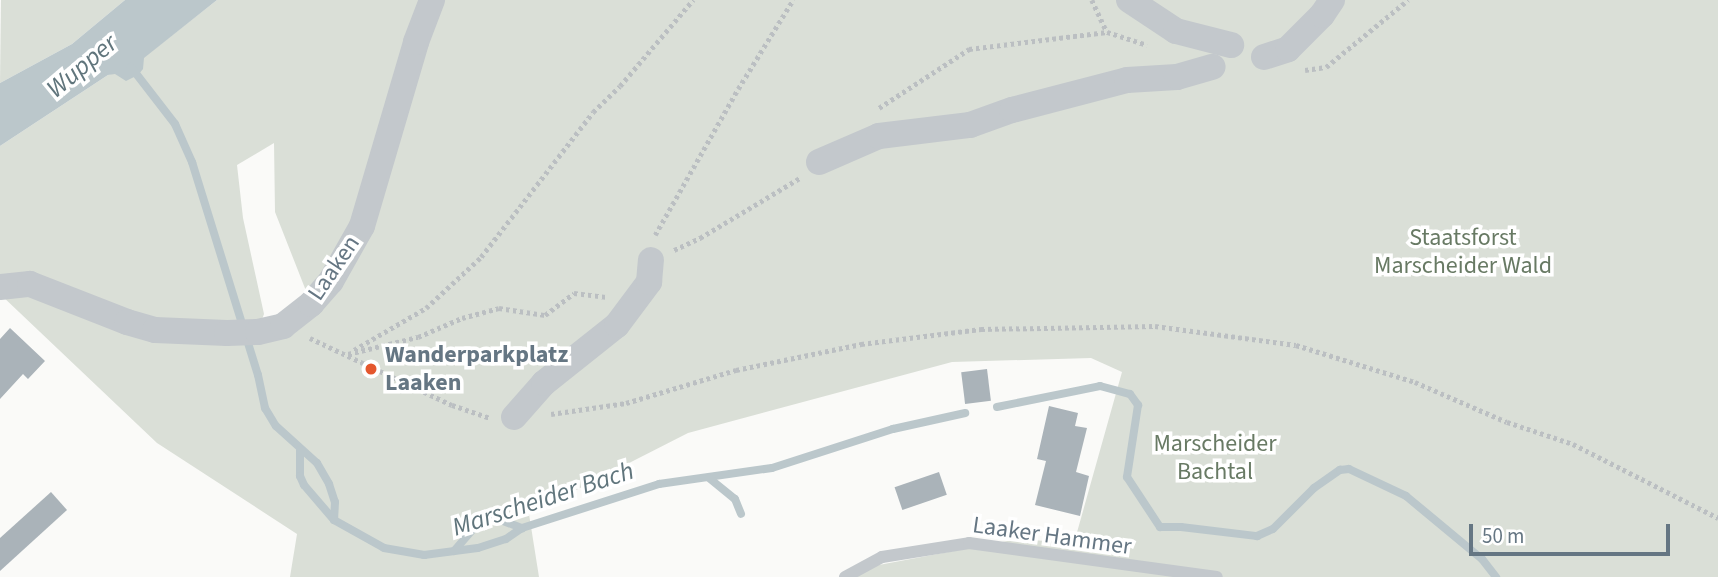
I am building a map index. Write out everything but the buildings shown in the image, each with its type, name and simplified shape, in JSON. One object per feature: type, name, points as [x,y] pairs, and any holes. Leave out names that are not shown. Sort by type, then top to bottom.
[{"type":"street","name":"Laaken","points":[[271,329],[311,304],[331,281],[362,226],[416,42],[432,0]]},
{"type":"street","points":[[1129,0],[1176,31],[1231,45]]},
{"type":"street","points":[[1264,57],[1288,49],[1322,15],[1332,0]]},
{"type":"street","points":[[819,162],[879,136],[970,125],[1012,110],[1127,80],[1177,77],[1213,67]]},
{"type":"street","points":[[514,417],[544,383],[617,325],[649,282],[651,260]]},
{"type":"street","points":[[0,287],[30,284],[127,323],[155,330],[227,333],[271,329]]},
{"type":"lane","name":"Laaker Hammer","points":[[845,577],[882,557],[969,543],[1217,577]]},
{"type":"path","points":[[348,354],[426,308],[481,257],[593,112],[620,86],[693,0]]},
{"type":"path","points":[[651,260],[653,239],[738,89],[793,0]]},
{"type":"path","points":[[1092,0],[1107,32]]},
{"type":"path","points":[[271,329],[348,354],[452,405],[490,418],[626,403],[736,370],[861,344],[981,329],[1155,326],[1296,345],[1415,382],[1507,422],[1573,444],[1718,518]]},
{"type":"green space","points":[[1,0],[125,0],[72,44],[0,83]]},
{"type":"green space","name":"Staatsforst Marscheider Wald","points":[[217,0],[1718,0],[1718,577],[857,577],[868,567],[1018,539],[1074,543],[1122,372],[1091,358],[952,362],[688,433],[529,514],[539,577],[290,577],[297,534],[157,443],[0,294],[0,146],[108,75],[142,64],[143,58]],"holes":[[[274,143],[275,212],[310,301],[261,322],[264,314],[243,218],[237,165]]]},
{"type":"water","name":"Wupper","points":[[125,0],[217,0],[144,58],[143,69],[138,75],[126,81],[115,74],[108,75],[0,146],[0,83],[72,44]]},
{"type":"waterway","name":"Marscheider Bach","points":[[131,67],[175,124],[192,162],[258,375],[265,408],[276,426],[317,463],[335,502],[334,520],[384,548],[424,555],[478,548],[506,539],[522,528],[659,484],[772,468],[893,429],[965,413]]},
{"type":"waterway","name":"Marscheider Bach","points":[[997,407],[1100,386],[1130,394],[1138,405],[1127,477],[1160,527],[1257,536],[1273,529],[1314,488],[1340,470],[1349,469],[1406,496],[1482,559],[1496,577]]},
{"type":"waterway","points":[[300,450],[300,476],[304,485],[334,520]]},
{"type":"waterway","points":[[709,478],[735,499],[741,514]]},
{"type":"waterway","points":[[454,551],[480,521],[498,519],[522,528]]},
{"type":"place","name":"Wanderparkplatz Laaken","points":[[371,369]]},
{"type":"park label","name":"Marscheider Bachtal","points":[[1215,458]]}]
